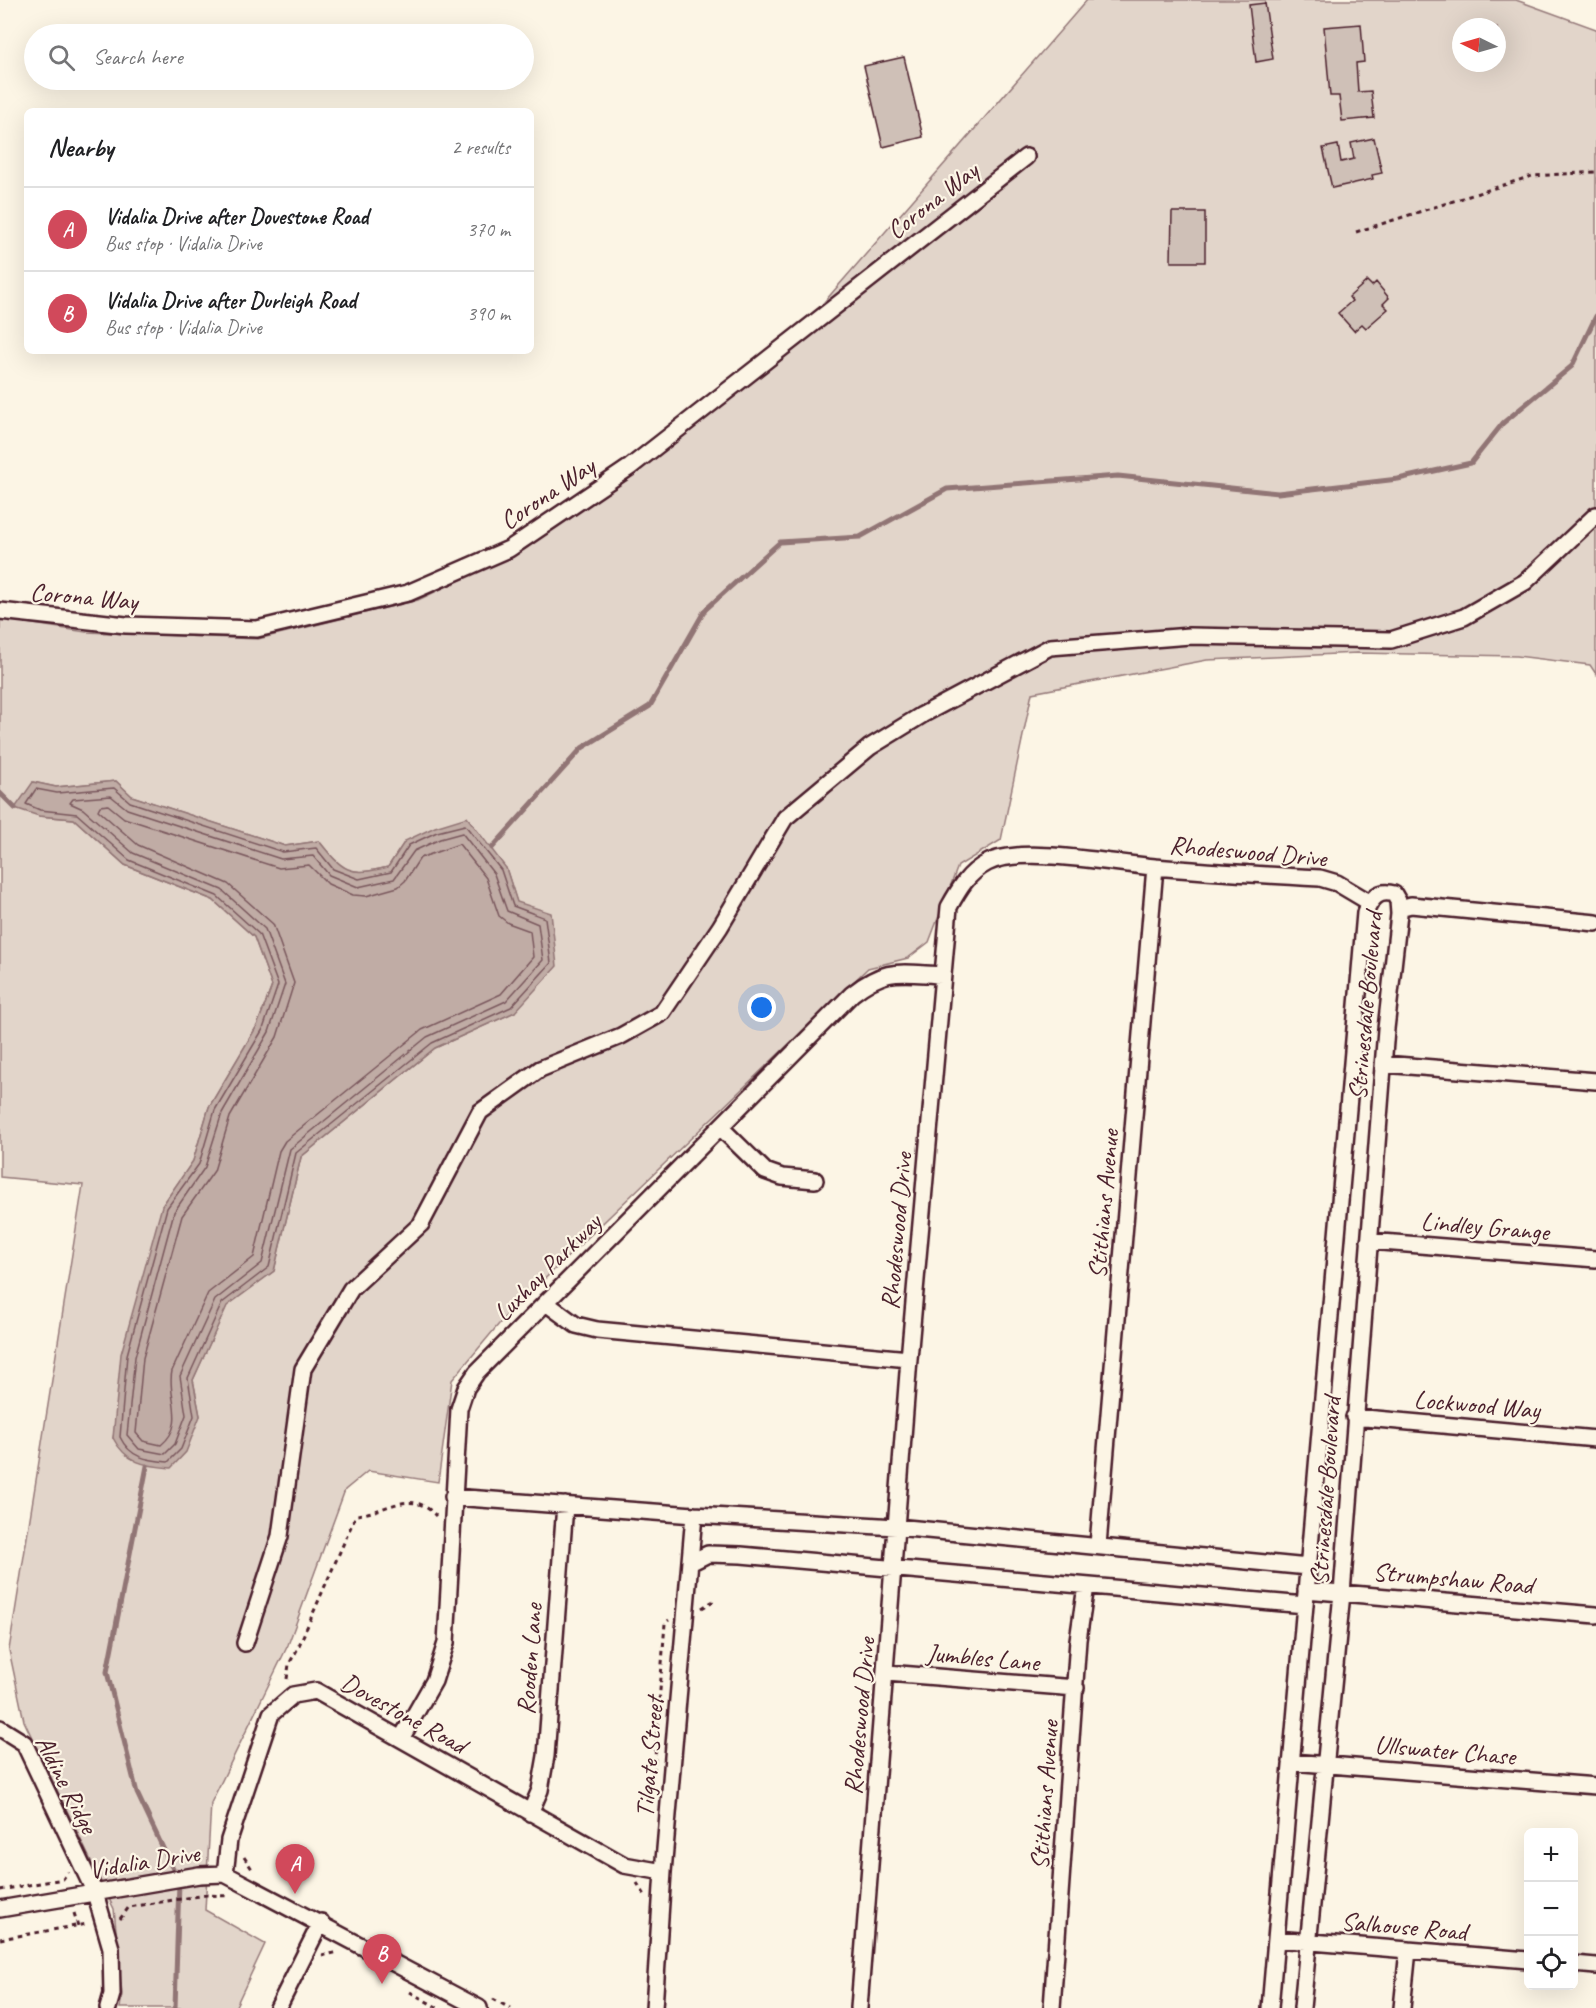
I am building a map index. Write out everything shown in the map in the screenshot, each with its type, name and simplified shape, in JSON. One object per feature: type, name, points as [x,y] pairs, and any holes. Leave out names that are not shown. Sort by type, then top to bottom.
[{"type":"street","name":"Corona Way","points":[[0,611],[126,625],[257,629],[408,593],[509,549],[630,466],[1026,157]]},
{"type":"street","points":[[245,1643],[280,1536],[303,1369],[351,1289],[422,1224],[480,1112],[540,1068],[621,1036],[662,1013],[720,927],[785,818],[878,742],[922,715],[1050,647],[1190,636],[1391,640],[1464,617],[1525,582],[1596,515]]},
{"type":"street","name":"Rhodeswood Drive","points":[[859,2008],[895,1570],[896,1527],[909,1359],[949,907],[964,880],[988,862],[1008,856],[1036,856],[1320,878],[1337,883],[1369,902]]},
{"type":"street","name":"Stithians Avenue","points":[[1098,1545],[1155,867]]},
{"type":"street","name":"Strinesdale Boulevard","points":[[1270,2008],[1365,913],[1369,902],[1377,894],[1385,891],[1394,894],[1399,909],[1354,1417],[1342,1593],[1302,2008]]},
{"type":"street","points":[[1399,909],[1411,905],[1596,923]]},
{"type":"street","name":"Luxhay Parkway","points":[[402,1737],[434,1681],[446,1642],[459,1408],[466,1389],[477,1372],[852,994],[872,978],[892,973],[942,975]]},
{"type":"street","points":[[1384,1064],[1596,1081]]},
{"type":"street","points":[[720,1127],[765,1171],[782,1177],[815,1180]]},
{"type":"street","name":"Lindley Grange","points":[[1369,1241],[1596,1259]]},
{"type":"street","points":[[546,1303],[576,1325],[597,1330],[909,1359]]},
{"type":"street","name":"Lockwood Way","points":[[1354,1417],[1596,1439]]},
{"type":"street","points":[[453,1497],[896,1527],[1308,1567]]},
{"type":"street","name":"Rooden Lane","points":[[530,1813],[540,1790],[546,1756],[565,1505]]},
{"type":"street","name":"Tilgate Street","points":[[653,2006],[694,1515]]},
{"type":"street","name":"Strumpshaw Road","points":[[690,1563],[708,1554],[741,1555],[1086,1586],[1305,1598],[1342,1593],[1596,1615]]},
{"type":"street","name":"Stithians Avenue","points":[[1052,2008],[1078,1640],[1086,1586]]},
{"type":"street","name":"Jumbles Lane","points":[[887,1673],[1076,1688]]},
{"type":"street","name":"Dovestone Road","points":[[225,1874],[229,1840],[271,1714],[293,1695],[316,1691],[402,1737],[530,1813],[624,1865],[663,1872]]},
{"type":"street","name":"Aldine Ridge","points":[[0,1728],[24,1743],[95,1893],[111,1948],[112,1994],[108,2008]]},
{"type":"street","name":"Ullswater Chase","points":[[1291,1762],[1596,1786]]},
{"type":"street","name":"Vidalia Drive","points":[[0,1909],[199,1875],[225,1874],[321,1922],[479,2008]]},
{"type":"street","points":[[278,2008],[321,1922]]},
{"type":"street","name":"Salhouse Road","points":[[1276,1939],[1524,1960]]},
{"type":"street","points":[[1402,2008],[1408,1950]]},
{"type":"street","points":[[1578,1964],[1596,1966]]},
{"type":"path","points":[[1356,232],[1532,176],[1596,172]]},
{"type":"path","points":[[656,1775],[652,1770],[665,1623],[674,1616]]},
{"type":"path","points":[[0,1890],[63,1879],[69,1863]]},
{"type":"path","points":[[0,1939],[120,1919],[129,1907],[206,1895],[237,1898]]},
{"type":"path","points":[[307,1951],[319,1957],[337,1952],[347,1957]]},
{"type":"path","points":[[408,1991],[438,2008]]},
{"type":"shaded area","points":[[1087,0],[1516,0],[1596,29],[1596,674],[1590,665],[1517,656],[1357,653],[1207,660],[1032,693],[1001,840],[958,866],[929,942],[908,958],[868,968],[504,1318],[452,1380],[438,1482],[368,1471],[345,1490],[288,1645],[211,1803],[205,1910],[265,1944],[235,2008],[120,2008],[122,1994],[114,1909],[24,1721],[9,1650],[83,1185],[0,1177],[0,619],[86,632],[258,639],[418,600],[525,549],[800,339],[812,316]],"holes":[[[116,781],[131,796],[285,846],[319,841],[334,860],[355,871],[364,872],[388,867],[405,841],[506,868],[517,903],[515,1012],[435,1048],[301,1157],[274,1271],[227,1305],[193,1380],[200,1416],[113,1438],[162,1206],[193,1161],[209,1107],[257,1026],[272,986],[254,937],[213,900],[125,865],[74,819],[39,816],[33,782],[56,787]]]},
{"type":"water","points":[[116,781],[132,796],[285,846],[319,841],[341,865],[355,871],[388,867],[405,841],[435,827],[467,817],[506,868],[517,902],[551,913],[557,966],[515,1012],[435,1048],[301,1157],[274,1271],[227,1306],[193,1380],[200,1416],[186,1452],[171,1468],[137,1462],[124,1453],[113,1438],[121,1354],[162,1206],[193,1161],[209,1107],[257,1026],[272,986],[254,937],[213,900],[125,865],[74,819],[39,816],[15,808],[33,782],[56,787]]},
{"type":"building","points":[[1265,3],[1273,59],[1256,62],[1249,5]]},
{"type":"building","points":[[1361,24],[1364,62],[1356,63],[1358,92],[1371,91],[1374,118],[1342,121],[1339,96],[1330,96],[1324,27]]},
{"type":"building","points":[[904,57],[923,137],[883,147],[864,66]]},
{"type":"building","points":[[1374,138],[1382,173],[1372,175],[1373,179],[1332,188],[1323,148],[1338,145],[1341,162],[1354,159],[1351,143]]},
{"type":"building","points":[[1172,212],[1205,212],[1205,262],[1171,262]]},
{"type":"building","points":[[1367,281],[1372,286],[1376,282],[1389,298],[1383,304],[1388,309],[1366,328],[1362,324],[1354,331],[1338,313],[1352,301],[1349,297]]},
{"type":"waterway","points":[[492,848],[582,748],[650,706],[705,610],[780,542],[860,537],[947,489],[1118,476],[1278,493],[1398,479],[1471,463],[1503,423],[1572,366],[1596,316]]},
{"type":"waterway","points":[[0,793],[15,808]]},
{"type":"waterway","points":[[147,1466],[107,1672],[137,1793],[179,1882],[175,2008]]},
{"type":"place","name":"Vidalia Drive after Dovestone Road","points":[[295,1894]]},
{"type":"place","name":"Vidalia Drive after Durleigh Road","points":[[382,1984]]}]
